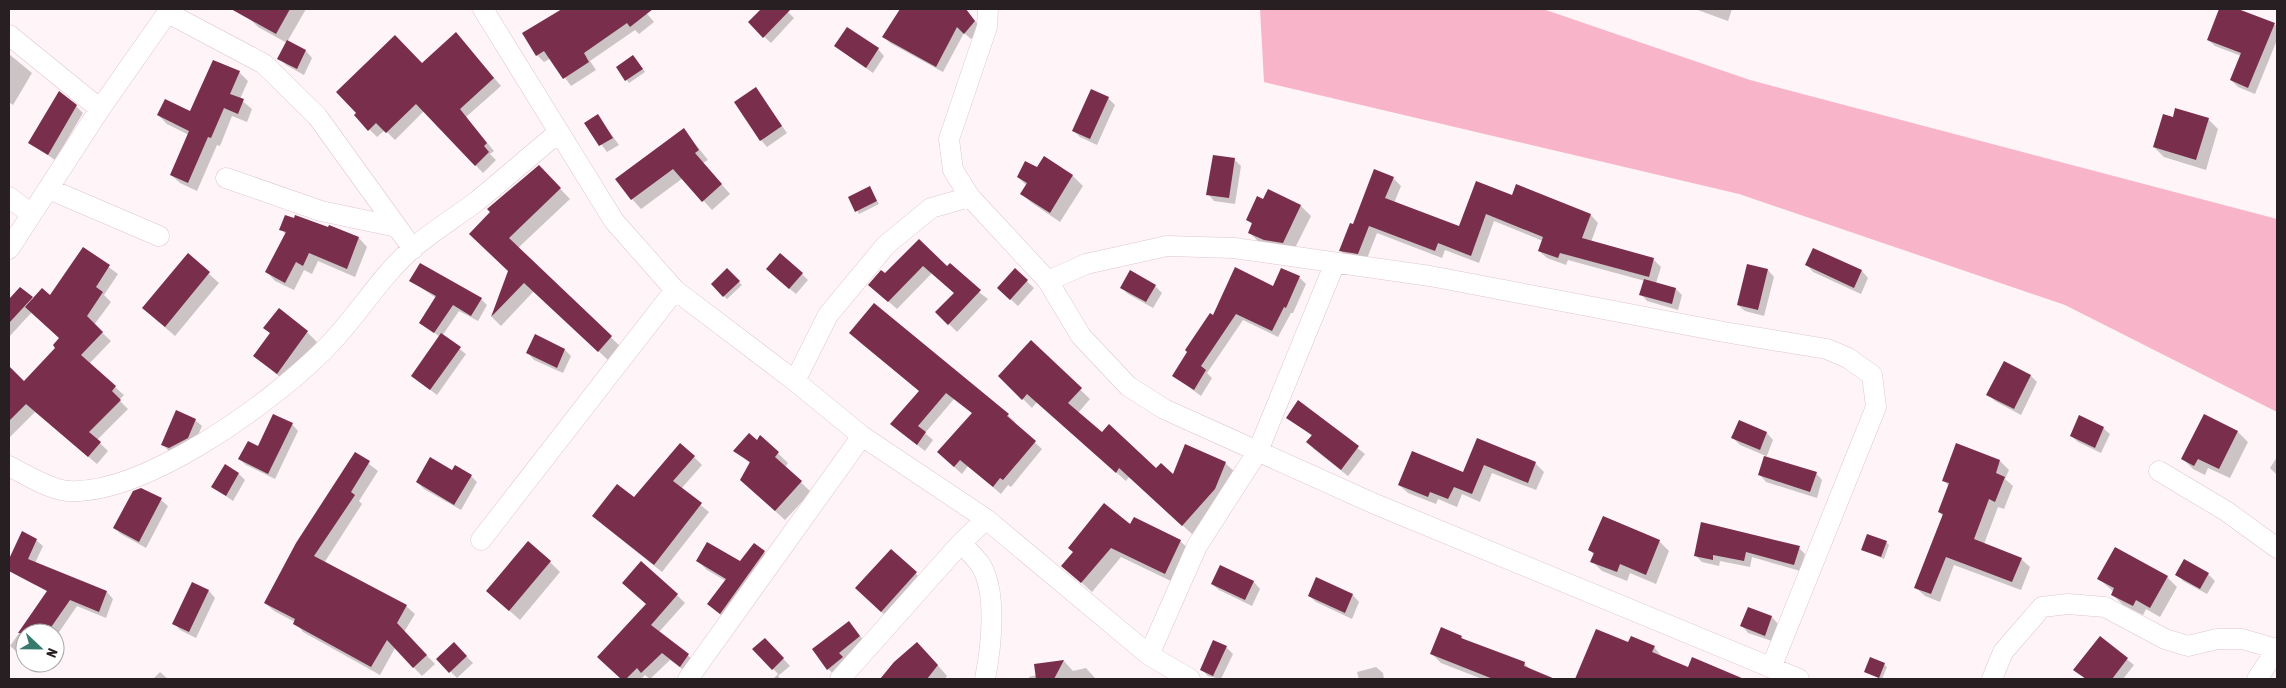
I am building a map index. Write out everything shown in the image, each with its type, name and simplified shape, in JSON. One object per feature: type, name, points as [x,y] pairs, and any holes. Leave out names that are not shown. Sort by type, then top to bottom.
[{"type":"street","points":[[483,9],[614,221],[675,290],[795,381],[862,436],[986,519],[1149,655],[1190,679]]},
{"type":"street","points":[[988,9],[987,27],[949,140],[953,170],[970,197],[1048,281],[1081,336],[1128,386],[1164,409],[1374,504],[1799,679]]},
{"type":"street","points":[[9,249],[100,109],[169,11],[264,64],[317,116],[412,248]]},
{"type":"street","points":[[9,36],[100,109]]},
{"type":"street","points":[[9,466],[28,477],[66,491],[90,490],[127,480],[168,464],[249,413],[322,352],[412,248],[476,201],[558,133]]},
{"type":"street","points":[[226,178],[321,210],[397,227]]},
{"type":"street","points":[[49,189],[159,236]]},
{"type":"street","points":[[9,197],[31,214]]},
{"type":"street","points":[[795,381],[828,315],[886,245],[931,208],[970,197]]},
{"type":"street","points":[[1048,281],[1086,264],[1166,246],[1234,248],[1430,276],[1724,332],[1827,349],[1848,358],[1872,375],[1876,407],[1771,668]]},
{"type":"street","points":[[1149,655],[1197,546],[1258,451],[1335,263]]},
{"type":"street","points":[[481,540],[675,290]]},
{"type":"street","points":[[688,679],[862,436]]},
{"type":"street","points":[[2159,471],[2226,512],[2277,548]]},
{"type":"street","points":[[840,679],[962,543],[986,519]]},
{"type":"street","points":[[962,543],[981,565],[990,590],[991,621],[985,679]]},
{"type":"street","points":[[1992,679],[2003,652],[2042,607],[2068,604],[2105,607],[2165,640],[2188,646],[2217,639],[2242,639],[2277,649],[2257,679]]},
{"type":"shaded area","points":[[1260,9],[1543,9],[1750,80],[2277,219],[2277,412],[2065,305],[1739,194],[1264,82]]},
{"type":"building","points":[[231,9],[290,9],[276,34]]},
{"type":"building","points":[[562,9],[653,9],[630,27],[627,23],[584,53],[589,62],[563,79],[544,51],[536,56],[522,33]]},
{"type":"building","points":[[761,9],[791,9],[763,38],[748,22]]},
{"type":"building","points":[[900,9],[966,9],[975,21],[964,34],[957,27],[936,67],[882,37]]},
{"type":"building","points":[[2219,9],[2238,9],[2275,23],[2248,88],[2230,80],[2241,53],[2207,40]]},
{"type":"building","points":[[847,27],[879,48],[866,68],[834,46]]},
{"type":"building","points":[[456,32],[494,78],[460,109],[487,143],[484,146],[489,152],[475,166],[416,104],[386,133],[376,123],[368,131],[354,115],[356,113],[336,92],[395,35],[422,63]]},
{"type":"building","points":[[287,40],[306,50],[297,69],[277,59]]},
{"type":"building","points":[[633,55],[643,69],[625,81],[616,67]]},
{"type":"building","points":[[213,60],[240,71],[230,94],[244,99],[238,114],[224,108],[211,138],[208,137],[188,183],[170,175],[189,131],[157,115],[165,99],[190,111]]},
{"type":"building","points":[[756,87],[782,126],[760,141],[734,102]]},
{"type":"building","points":[[1091,89],[1109,97],[1090,139],[1072,131]]},
{"type":"building","points":[[59,91],[77,105],[48,155],[28,143]]},
{"type":"building","points":[[2175,108],[2209,118],[2196,160],[2153,147],[2163,114],[2173,117]]},
{"type":"building","points":[[598,114],[613,138],[599,146],[584,123]]},
{"type":"building","points":[[684,128],[699,150],[695,153],[722,184],[702,202],[673,169],[631,200],[615,179]]},
{"type":"building","points":[[1213,155],[1235,158],[1229,198],[1206,195]]},
{"type":"building","points":[[1044,156],[1073,175],[1050,213],[1020,194],[1027,183],[1017,177],[1025,161],[1037,167]]},
{"type":"building","points":[[539,165],[561,188],[509,238],[612,336],[598,352],[524,283],[491,317],[508,271],[469,234],[490,212],[487,209]]},
{"type":"building","points":[[1374,169],[1394,177],[1385,198],[1459,226],[1476,181],[1512,195],[1516,184],[1591,214],[1582,238],[1654,258],[1649,277],[1560,253],[1558,258],[1538,251],[1543,237],[1486,214],[1471,256],[1438,243],[1435,251],[1369,226],[1358,254],[1339,251],[1350,223],[1353,224]]},
{"type":"building","points":[[870,186],[877,201],[855,212],[848,197]]},
{"type":"building","points":[[1268,189],[1301,205],[1283,243],[1264,240],[1248,233],[1252,223],[1246,220],[1257,196],[1263,199]]},
{"type":"building","points":[[285,215],[294,218],[295,215],[328,227],[329,225],[359,237],[347,269],[309,253],[303,266],[296,262],[285,283],[265,272],[286,232],[279,230]]},
{"type":"building","points":[[919,239],[947,266],[950,263],[981,290],[948,325],[935,312],[954,293],[923,266],[888,302],[868,285],[881,270],[885,273]]},
{"type":"building","points":[[83,247],[110,265],[96,287],[103,292],[87,316],[103,332],[81,355],[116,386],[112,391],[121,400],[89,432],[101,442],[88,457],[26,404],[9,421],[9,366],[24,381],[55,348],[53,345],[59,338],[25,307],[42,288],[50,295]]},
{"type":"building","points":[[1813,248],[1862,270],[1854,288],[1805,265]]},
{"type":"building","points":[[188,253],[210,272],[165,327],[142,308]]},
{"type":"building","points":[[780,253],[803,273],[789,289],[766,269]]},
{"type":"building","points":[[420,263],[482,298],[471,316],[453,305],[434,333],[419,323],[436,296],[409,281]]},
{"type":"building","points":[[1747,264],[1768,269],[1758,310],[1737,305]]},
{"type":"building","points":[[1235,267],[1273,286],[1281,268],[1300,276],[1286,308],[1284,307],[1272,331],[1236,314],[1201,366],[1206,370],[1194,390],[1172,376],[1187,352],[1185,350],[1210,313],[1213,315]]},
{"type":"building","points":[[727,268],[740,281],[723,297],[711,284]]},
{"type":"building","points":[[1015,268],[1028,280],[1010,300],[997,288]]},
{"type":"building","points":[[1130,270],[1156,285],[1146,302],[1120,288]]},
{"type":"building","points":[[1644,279],[1676,288],[1672,304],[1639,295]]},
{"type":"building","points":[[20,287],[33,297],[9,323],[9,299]]},
{"type":"building","points":[[874,303],[1009,414],[1007,416],[1036,441],[1003,480],[1000,478],[993,487],[960,460],[954,467],[937,452],[972,413],[946,393],[918,426],[926,432],[917,445],[890,424],[919,391],[849,333]]},
{"type":"building","points":[[279,308],[308,331],[277,374],[253,356],[270,333],[263,328]]},
{"type":"building","points":[[441,333],[461,347],[430,390],[411,376]]},
{"type":"building","points":[[535,334],[565,349],[557,368],[526,353]]},
{"type":"building","points":[[1031,340],[1082,388],[1068,403],[1102,432],[1109,424],[1156,468],[1161,463],[1173,474],[1185,444],[1226,462],[1215,489],[1182,526],[1119,468],[1116,473],[1027,394],[1022,400],[998,376]]},
{"type":"building","points":[[2004,361],[2031,375],[2014,409],[1986,395]]},
{"type":"building","points":[[1298,400],[1359,446],[1341,470],[1306,442],[1312,435],[1286,418]]},
{"type":"building","points":[[176,410],[196,419],[188,438],[169,448],[161,445]]},
{"type":"building","points":[[273,414],[293,423],[268,474],[238,459],[248,441],[258,446]]},
{"type":"building","points":[[2204,414],[2238,431],[2219,469],[2198,459],[2194,466],[2181,459]]},
{"type":"building","points":[[2079,415],[2104,427],[2095,448],[2070,436]]},
{"type":"building","points":[[1739,420],[1767,432],[1760,450],[1731,438]]},
{"type":"building","points":[[749,433],[757,440],[760,435],[779,452],[775,457],[802,481],[775,511],[740,480],[750,462],[733,451]]},
{"type":"building","points":[[1477,438],[1536,462],[1528,483],[1484,465],[1472,494],[1454,487],[1448,499],[1430,492],[1428,497],[1398,485],[1412,451],[1463,472]]},
{"type":"building","points":[[680,443],[695,456],[673,481],[702,503],[654,565],[592,516],[617,484],[634,497]]},
{"type":"building","points":[[1956,443],[2000,460],[1996,473],[2005,477],[1995,502],[1989,499],[1974,539],[2022,558],[2012,582],[1946,557],[1931,594],[1914,588],[1943,514],[1938,512],[1949,483],[1942,481]]},
{"type":"building","points":[[355,452],[370,461],[351,492],[355,495],[314,556],[407,605],[397,623],[427,655],[413,668],[387,640],[371,667],[293,624],[295,619],[264,603],[296,543]]},
{"type":"building","points":[[1764,456],[1817,472],[1810,492],[1758,475]]},
{"type":"building","points":[[430,457],[452,470],[455,465],[472,475],[454,505],[416,482]]},
{"type":"building","points":[[225,464],[239,473],[226,496],[211,487]]},
{"type":"building","points":[[141,488],[162,498],[139,542],[113,528],[133,491]]},
{"type":"building","points":[[1104,503],[1130,524],[1134,517],[1181,540],[1165,574],[1111,548],[1081,583],[1061,566],[1073,552],[1068,548]]},
{"type":"building","points":[[1603,516],[1660,540],[1646,575],[1620,564],[1617,572],[1590,562],[1594,553],[1588,550]]},
{"type":"building","points":[[1701,522],[1800,546],[1794,565],[1746,552],[1744,561],[1713,555],[1713,560],[1694,556]]},
{"type":"building","points":[[22,531],[37,539],[28,559],[107,591],[99,612],[70,600],[54,623],[25,623],[47,591],[9,571],[9,559]]},
{"type":"building","points":[[1867,534],[1887,541],[1881,557],[1861,550]]},
{"type":"building","points":[[528,541],[551,561],[509,611],[486,591]]},
{"type":"building","points":[[707,542],[740,561],[754,543],[765,551],[720,614],[707,604],[726,579],[696,561]]},
{"type":"building","points":[[2115,547],[2168,576],[2150,608],[2136,600],[2133,606],[2111,595],[2114,588],[2097,579]]},
{"type":"building","points":[[891,549],[917,572],[881,612],[855,588]]},
{"type":"building","points":[[2184,559],[2209,573],[2200,589],[2175,575]]},
{"type":"building","points":[[641,561],[678,594],[651,625],[689,654],[680,667],[662,653],[641,673],[637,668],[626,679],[621,679],[597,657],[646,604],[622,583]]},
{"type":"building","points":[[1220,565],[1254,581],[1245,600],[1211,584]]},
{"type":"building","points":[[1316,577],[1353,594],[1345,613],[1308,596]]},
{"type":"building","points":[[192,582],[209,590],[189,632],[172,624]]},
{"type":"building","points":[[1748,607],[1772,616],[1765,636],[1740,626]]},
{"type":"building","points":[[849,621],[860,636],[839,653],[843,657],[827,670],[812,649]]},
{"type":"building","points":[[1441,627],[1462,636],[1461,638],[1525,662],[1524,666],[1555,679],[1493,679],[1430,654]]},
{"type":"building","points":[[1596,629],[1628,642],[1631,636],[1655,646],[1652,652],[1688,667],[1692,657],[1744,679],[1575,679]]},
{"type":"building","points":[[2100,636],[2128,658],[2112,679],[2086,679],[2073,670]]},
{"type":"building","points":[[765,638],[784,658],[772,670],[752,649]]},
{"type":"building","points":[[1213,640],[1227,646],[1213,676],[1200,670]]},
{"type":"building","points":[[454,642],[467,656],[449,673],[436,659]]},
{"type":"building","points":[[917,642],[938,665],[927,679],[880,679],[894,662]]},
{"type":"building","points":[[1870,657],[1885,663],[1879,678],[1864,672]]},
{"type":"building","points":[[1064,660],[1054,679],[1036,679],[1034,664]]}]
